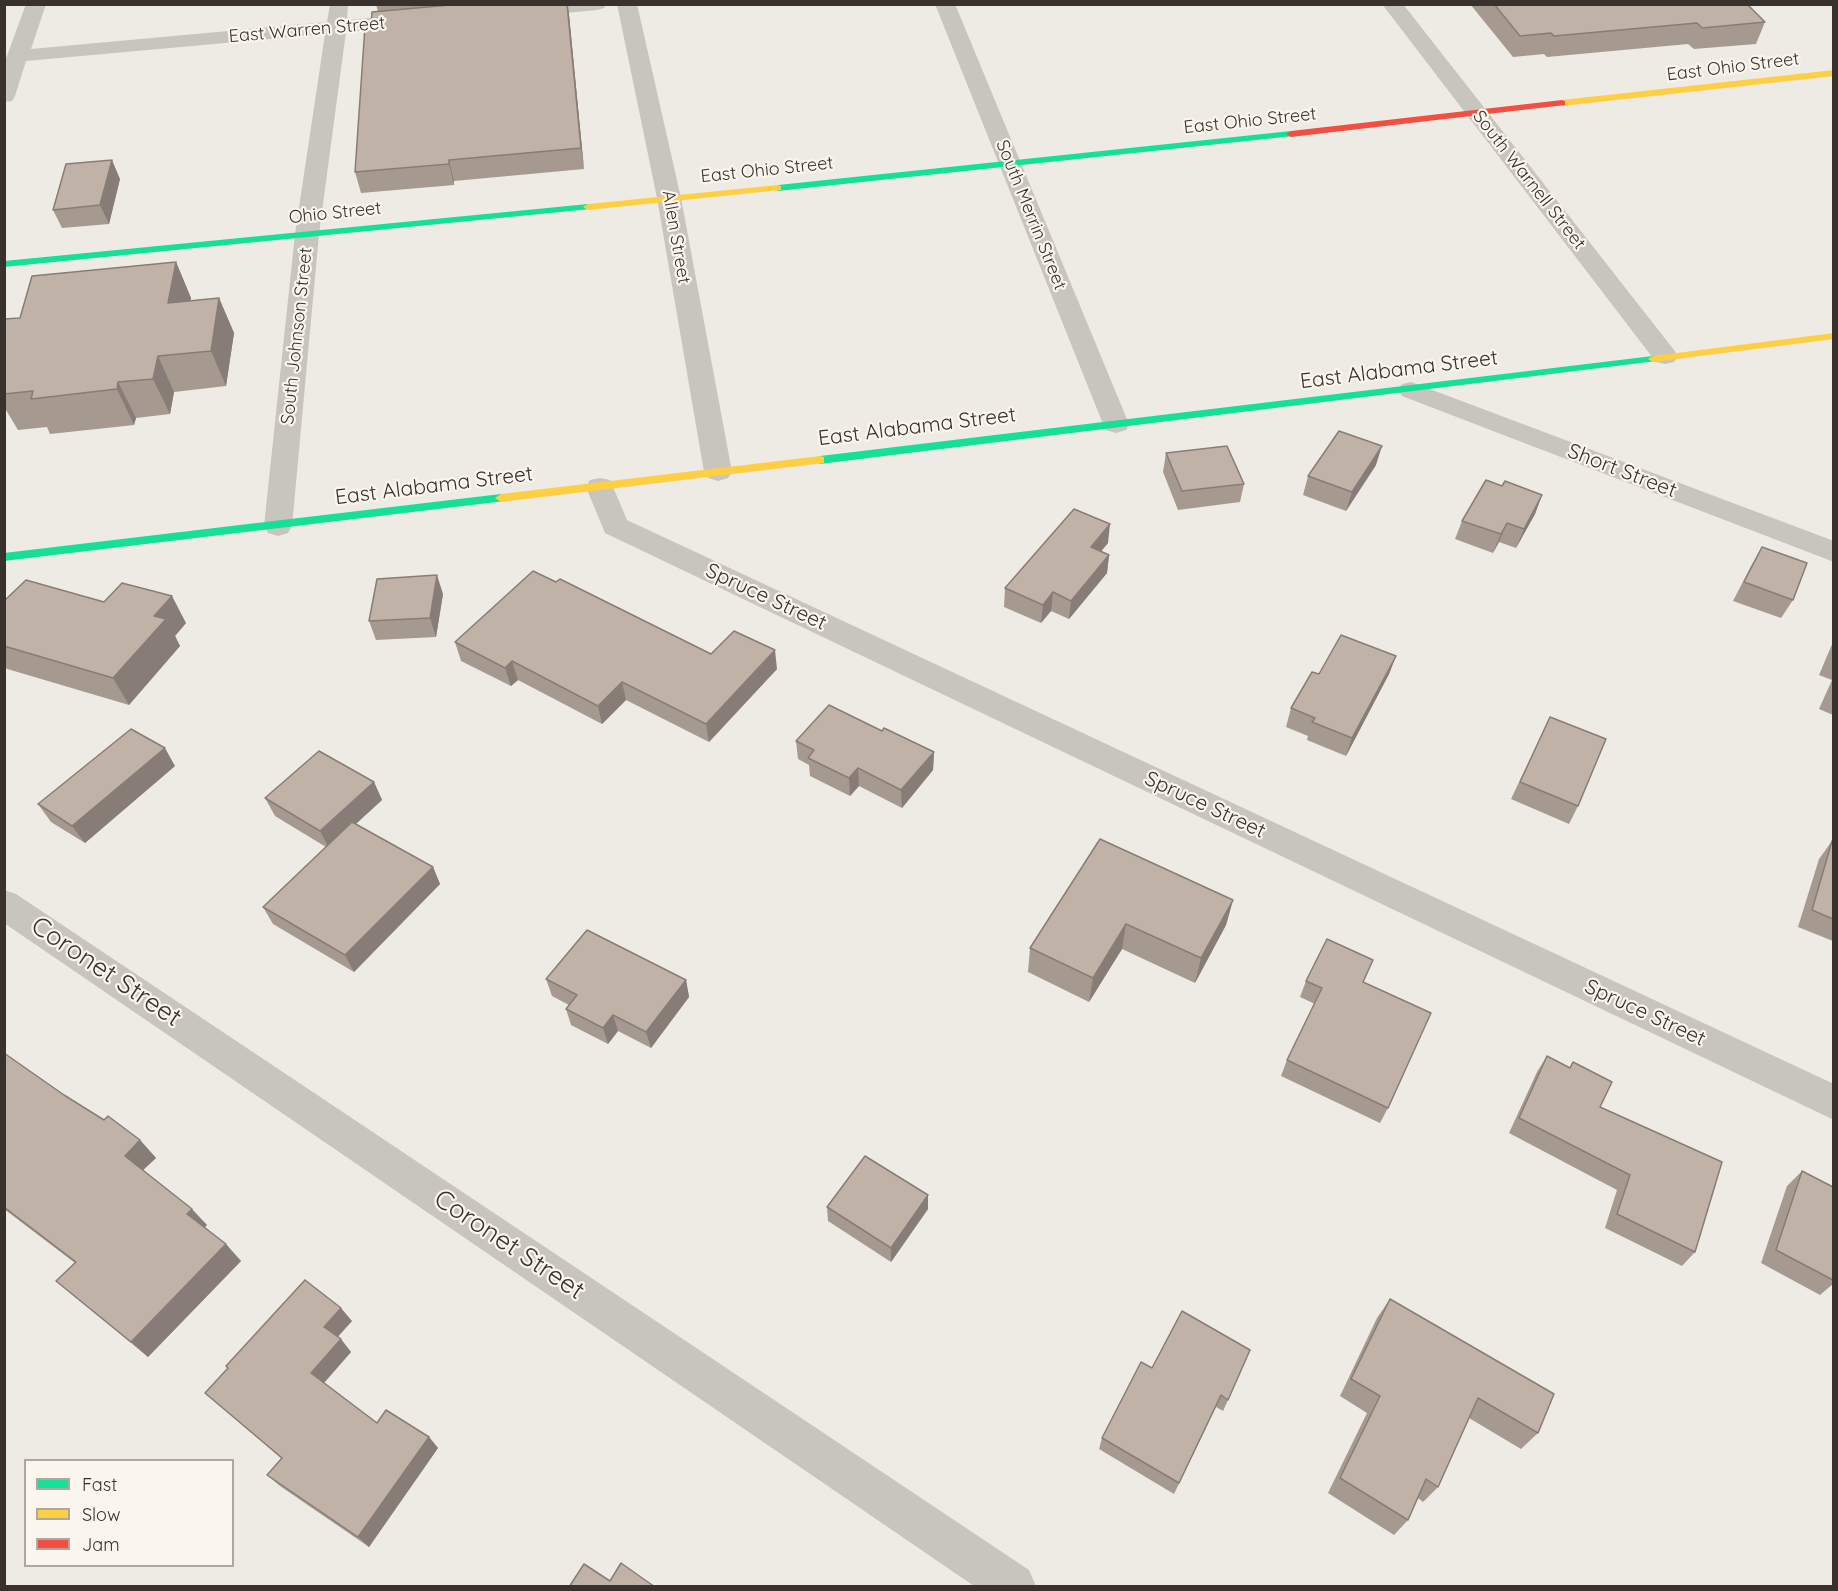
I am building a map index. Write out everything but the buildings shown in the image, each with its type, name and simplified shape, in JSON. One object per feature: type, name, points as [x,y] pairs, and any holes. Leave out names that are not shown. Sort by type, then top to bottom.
[{"type":"street","points":[[4,96],[36,4]]},
{"type":"street","points":[[502,13],[597,4]]},
{"type":"street","name":"Allen Street","points":[[627,4],[669,198],[718,472]]},
{"type":"street","name":"South Merrin Street","points":[[945,4],[1116,424]]},
{"type":"street","name":"South Warnell Street","points":[[1392,4],[1665,356]]},
{"type":"street","name":"East Warren Street","points":[[18,56],[338,16],[432,19]]},
{"type":"street","name":"South Johnson Street","points":[[278,526],[307,234],[338,16]]},
{"type":"street","name":"East Ohio Street","points":[[669,198],[1010,165],[1833,74]]},
{"type":"street","name":"Ohio Street","points":[[4,264],[669,198]]},
{"type":"street","name":"East Alabama Street","points":[[4,557],[1411,390],[1833,336]]},
{"type":"street","name":"Short Street","points":[[1411,390],[1833,552]]},
{"type":"street","name":"Spruce Street","points":[[600,487],[615,526],[1833,1103]]},
{"type":"street","name":"Coronet Street","points":[[4,904],[1013,1587]]},
{"type":"traffic: fast","points":[[778,188],[1291,134]]},
{"type":"traffic: fast","points":[[4,264],[588,207]]},
{"type":"traffic: fast","points":[[820,460],[1653,359]]},
{"type":"traffic: fast","points":[[4,557],[501,498]]},
{"type":"traffic: slow","points":[[1562,103],[1834,73]]},
{"type":"traffic: slow","points":[[588,207],[778,188]]},
{"type":"traffic: slow","points":[[1653,359],[1834,336]]},
{"type":"traffic: slow","points":[[501,498],[820,460]]},
{"type":"traffic: jam","points":[[1291,134],[1562,103]]}]
